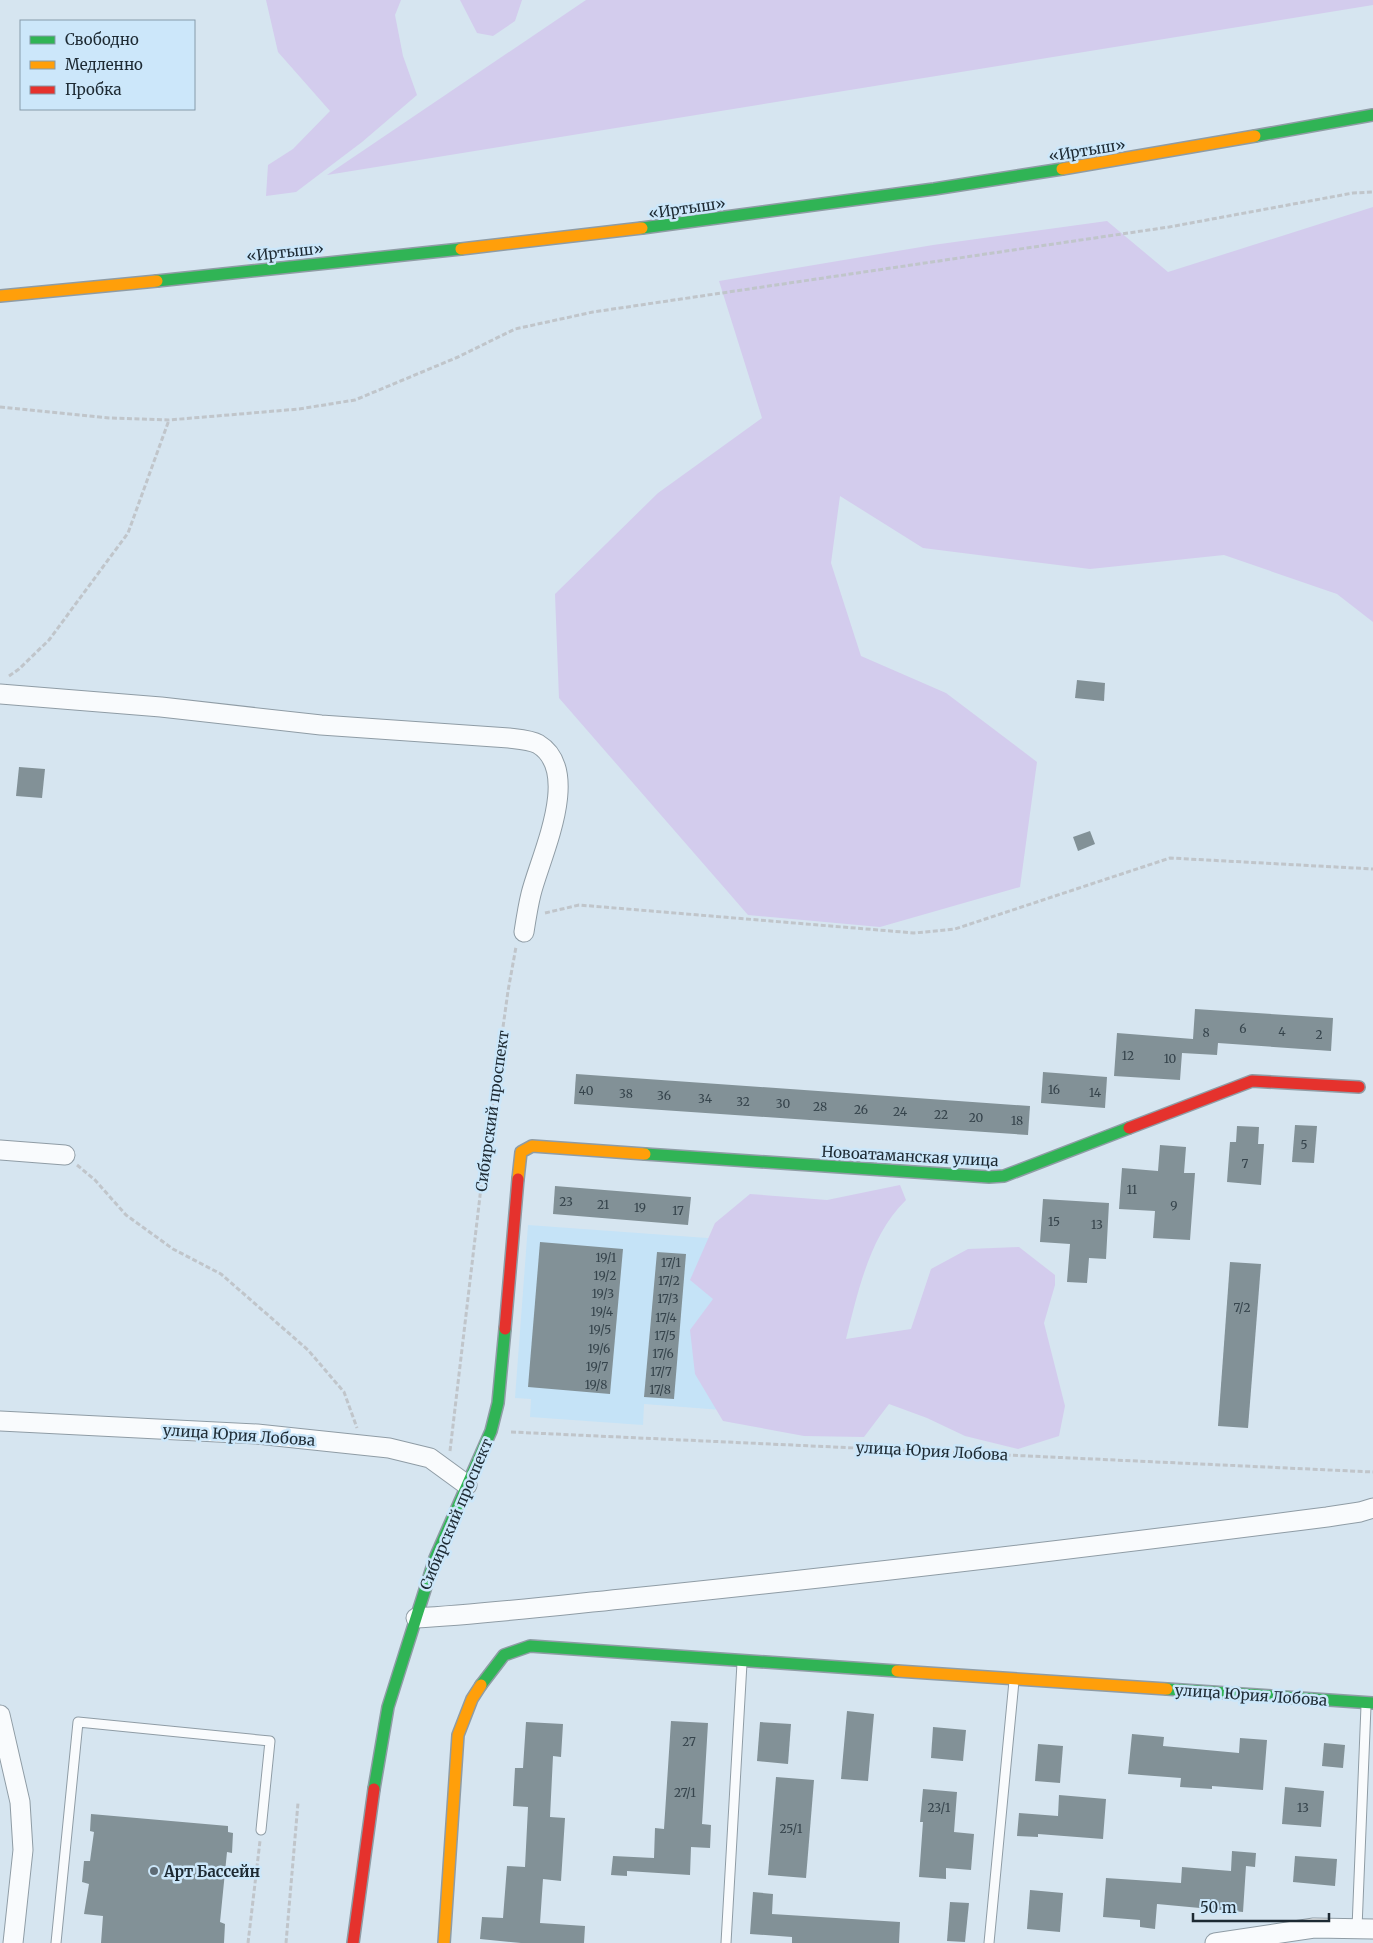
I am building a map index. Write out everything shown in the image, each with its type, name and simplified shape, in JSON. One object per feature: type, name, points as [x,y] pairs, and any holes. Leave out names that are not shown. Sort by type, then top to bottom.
[{"type":"main road","name":"«Иртыш»","points":[[0,296],[621,232],[937,189],[1174,151],[1373,114]]},
{"type":"main road","name":"Новоатаманская улица","points":[[532,1146],[979,1176],[1004,1176],[1252,1081],[1359,1087]]},
{"type":"main road","name":"Сибирский проспект","points":[[353,1943],[378,1755],[388,1708],[435,1558],[491,1431],[498,1403],[518,1168],[521,1152],[532,1146]]},
{"type":"main road","name":"улица Юрия Лобова","points":[[444,1943],[458,1735],[472,1699],[488,1673],[504,1655],[530,1646],[1370,1703]]},
{"type":"street","points":[[3,686],[161,707],[321,725],[508,738],[538,744],[552,758],[559,786],[554,819],[531,894],[524,932]]},
{"type":"street","points":[[0,1150],[65,1155]]},
{"type":"street","name":"улица Юрия Лобова","points":[[0,1421],[257,1434],[361,1444],[412,1452],[430,1458],[448,1469],[467,1485]]},
{"type":"street","points":[[416,1618],[493,1613],[979,1561],[1327,1517],[1373,1508]]},
{"type":"street","points":[[0,1715],[20,1802],[23,1850],[13,1943]]},
{"type":"street","points":[[1215,1943],[1314,1928],[1365,1928]]},
{"type":"lane","points":[[726,1943],[742,1660]]},
{"type":"lane","points":[[989,1943],[1014,1678]]},
{"type":"lane","points":[[1365,1928],[1370,1703]]},
{"type":"lane","points":[[56,1943],[78,1722],[270,1741],[261,1830]]},
{"type":"path","points":[[0,407],[109,418],[169,420],[299,409],[355,400],[458,357],[516,329],[593,312],[1169,227],[1353,193],[1373,192]]},
{"type":"path","points":[[3,686],[49,640],[128,533],[169,420]]},
{"type":"path","name":"Сибирский проспект","points":[[448,1469],[482,1179],[508,991],[516,948],[525,928],[544,913],[579,906],[914,933],[955,929],[1170,858],[1373,869]]},
{"type":"path","points":[[65,1155],[95,1180],[126,1215],[173,1248],[221,1274],[308,1350],[344,1392],[361,1444]]},
{"type":"path","name":"улица Юрия Лобова","points":[[491,1431],[1373,1472]]},
{"type":"path","points":[[286,1943],[298,1803]]},
{"type":"path","points":[[248,1943],[261,1830]]},
{"type":"shaded area","points":[[266,0],[401,0],[395,15],[403,56],[417,95],[362,142],[296,192],[266,196],[268,165],[293,149],[330,111],[278,52]]},
{"type":"shaded area","points":[[460,0],[522,0],[515,21],[493,36],[477,33]]},
{"type":"shaded area","points":[[586,0],[1373,0],[1373,5],[327,175]]},
{"type":"shaded area","points":[[1373,207],[1373,622],[1337,594],[1224,555],[1090,569],[923,548],[840,496],[831,563],[861,656],[946,693],[1037,762],[1020,887],[880,927],[748,915],[559,698],[555,594],[658,493],[762,418],[719,281],[933,245],[1107,221],[1168,272]]},
{"type":"shaded area","points":[[900,1185],[906,1200],[883,1230],[874,1247],[855,1302],[846,1339],[911,1329],[931,1269],[968,1249],[1019,1247],[1055,1275],[1055,1285],[1044,1323],[1065,1406],[1059,1436],[1018,1449],[965,1436],[927,1418],[889,1404],[864,1437],[804,1436],[723,1421],[695,1374],[690,1330],[713,1299],[690,1280],[715,1223],[750,1194],[827,1200]]},
{"type":"shaded area","points":[[528,1225],[735,1240],[722,1410],[644,1404],[643,1425],[530,1417],[531,1399],[515,1398]]},
{"type":"building","points":[[1077,680],[1105,683],[1104,701],[1075,698]]},
{"type":"building","points":[[19,767],[45,769],[42,798],[16,796]]},
{"type":"building","points":[[1090,831],[1095,844],[1078,851],[1073,837]]},
{"type":"building","points":[[1195,1009],[1333,1018],[1331,1051],[1218,1043],[1217,1055],[1182,1053],[1180,1080],[1114,1076],[1117,1033],[1193,1039]]},
{"type":"building","points":[[1043,1072],[1107,1077],[1105,1108],[1041,1103]]},
{"type":"building","points":[[576,1074],[1030,1106],[1028,1135],[574,1104]]},
{"type":"building","points":[[1295,1125],[1317,1126],[1314,1163],[1292,1162]]},
{"type":"building","points":[[1237,1126],[1259,1127],[1258,1144],[1264,1144],[1261,1185],[1227,1182],[1230,1142],[1236,1142]]},
{"type":"building","points":[[1160,1145],[1186,1147],[1184,1173],[1195,1173],[1190,1240],[1153,1238],[1155,1211],[1119,1209],[1122,1168],[1158,1171]]},
{"type":"building","points":[[555,1186],[691,1197],[688,1225],[553,1214]]},
{"type":"building","points":[[1043,1199],[1109,1203],[1106,1259],[1089,1258],[1087,1283],[1067,1282],[1070,1244],[1040,1242]]},
{"type":"building","points":[[540,1242],[623,1249],[610,1394],[528,1387]]},
{"type":"building","points":[[657,1252],[686,1254],[674,1399],[644,1397]]},
{"type":"building","points":[[1230,1262],[1261,1264],[1248,1428],[1218,1426]]},
{"type":"building","points":[[847,1711],[874,1714],[868,1781],[841,1779]]},
{"type":"building","points":[[671,1721],[708,1723],[702,1824],[711,1825],[710,1848],[691,1847],[690,1875],[627,1871],[627,1876],[611,1875],[613,1856],[654,1858],[655,1828],[664,1829]]},
{"type":"building","points":[[526,1722],[563,1724],[561,1757],[553,1756],[550,1817],[565,1818],[561,1881],[543,1879],[540,1923],[585,1926],[584,1943],[521,1943],[480,1939],[482,1917],[503,1918],[507,1866],[525,1867],[528,1807],[513,1806],[515,1768],[523,1768]]},
{"type":"building","points":[[760,1722],[791,1724],[788,1764],[757,1761]]},
{"type":"building","points":[[933,1727],[966,1730],[963,1761],[931,1758]]},
{"type":"building","points":[[1132,1734],[1164,1737],[1163,1746],[1239,1753],[1240,1738],[1267,1740],[1263,1790],[1212,1786],[1212,1789],[1180,1787],[1181,1778],[1128,1774]]},
{"type":"building","points":[[1324,1743],[1345,1745],[1343,1768],[1322,1766]]},
{"type":"building","points":[[1038,1744],[1063,1746],[1060,1783],[1035,1781]]},
{"type":"building","points":[[776,1777],[814,1780],[806,1878],[768,1875]]},
{"type":"building","points":[[1285,1787],[1324,1791],[1321,1827],[1282,1824]]},
{"type":"building","points":[[923,1789],[957,1792],[954,1832],[974,1834],[971,1870],[946,1868],[946,1879],[919,1877]]},
{"type":"building","points":[[1059,1795],[1106,1799],[1103,1839],[1038,1834],[1038,1837],[1017,1836],[1019,1813],[1058,1816]]},
{"type":"building","name":"Арт Бассейн","points":[[91,1814],[228,1826],[228,1832],[233,1833],[232,1853],[227,1852],[220,1922],[225,1924],[224,1943],[101,1943],[103,1916],[84,1914],[89,1884],[82,1882],[84,1861],[90,1861],[94,1832],[90,1831]]},
{"type":"building","points":[[1232,1851],[1256,1853],[1255,1867],[1246,1866],[1243,1912],[1157,1904],[1155,1929],[1140,1927],[1140,1920],[1103,1917],[1106,1878],[1181,1883],[1182,1867],[1231,1871]]},
{"type":"building","points":[[1295,1856],[1337,1859],[1335,1886],[1293,1882]]},
{"type":"building","points":[[1030,1890],[1063,1893],[1060,1932],[1027,1929]]},
{"type":"building","points":[[753,1892],[773,1894],[772,1914],[900,1922],[899,1943],[792,1943],[792,1937],[750,1934]]},
{"type":"building","points":[[950,1902],[969,1903],[965,1942],[947,1941]]},
{"type":"traffic: fast","points":[[1255,136],[1373,115]]},
{"type":"traffic: fast","points":[[642,228],[934,189],[1062,169]]},
{"type":"traffic: fast","points":[[157,281],[461,249]]},
{"type":"traffic: fast","points":[[645,1154],[989,1177],[1004,1176],[1129,1128]]},
{"type":"traffic: fast","points":[[374,1789],[388,1707],[435,1558],[491,1431],[498,1403],[505,1329]]},
{"type":"traffic: fast","points":[[481,1685],[504,1655],[530,1646],[897,1671]]},
{"type":"traffic: fast","points":[[1167,1689],[1373,1703]]},
{"type":"traffic: slow","points":[[1062,169],[1255,136]]},
{"type":"traffic: slow","points":[[461,249],[642,228]]},
{"type":"traffic: slow","points":[[0,296],[157,281]]},
{"type":"traffic: slow","points":[[518,1179],[521,1152],[532,1146],[645,1154]]},
{"type":"traffic: slow","points":[[897,1671],[1167,1689]]},
{"type":"traffic: slow","points":[[444,1943],[458,1735],[472,1699],[481,1685]]},
{"type":"traffic: jam","points":[[1129,1128],[1252,1081],[1359,1087]]},
{"type":"traffic: jam","points":[[505,1329],[518,1179]]},
{"type":"traffic: jam","points":[[353,1943],[374,1789]]},
{"type":"place","name":"Арт Бассейн","points":[[154,1871]]}]
